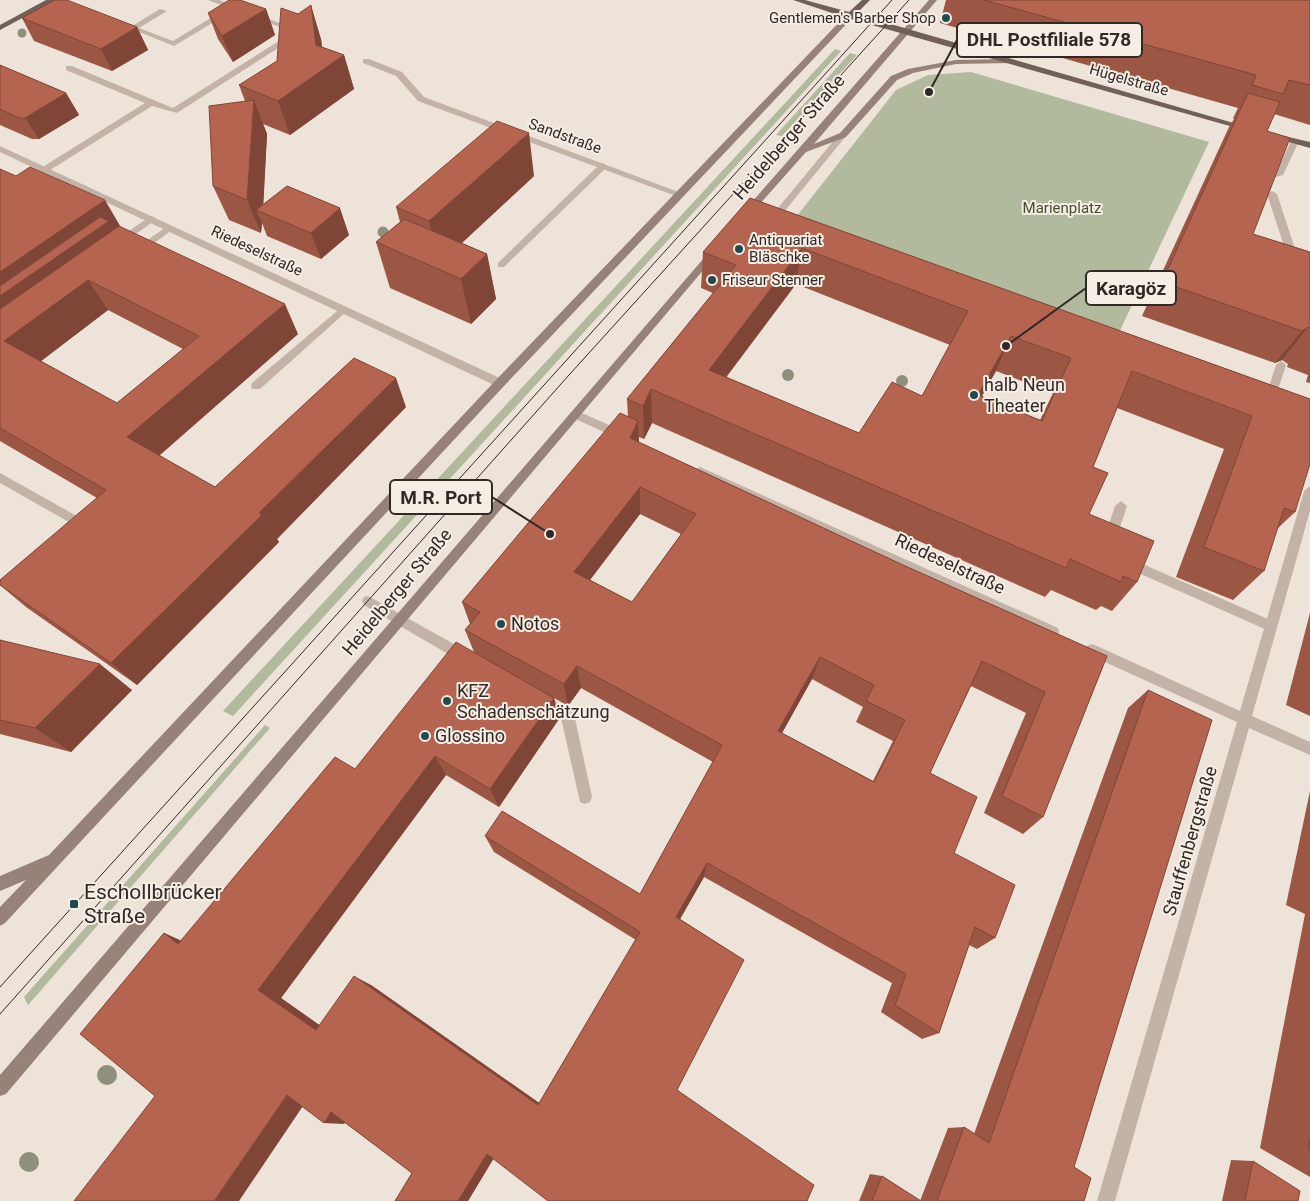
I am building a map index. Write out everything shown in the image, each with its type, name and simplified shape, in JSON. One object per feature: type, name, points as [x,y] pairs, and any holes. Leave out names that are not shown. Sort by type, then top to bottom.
[{"type":"main road","points":[[0,28],[52,0]]},
{"type":"main road","name":"Hügelstraße","points":[[797,0],[1310,145]]},
{"type":"main road","points":[[850,16],[866,0]]},
{"type":"main road","name":"Heidelberger Straße","points":[[758,222],[804,150],[933,0]]},
{"type":"main road","name":"Heidelberger Straße","points":[[0,918],[500,382],[850,16]]},
{"type":"main road","points":[[804,150],[842,135],[894,78],[911,71],[956,62],[1009,61]]},
{"type":"main road","name":"Heidelberger Straße","points":[[0,1088],[720,245]]},
{"type":"main road","points":[[0,884],[54,858]]},
{"type":"street","points":[[69,68],[174,111],[299,32],[212,0]]},
{"type":"street","points":[[163,11],[133,28],[174,44],[234,8]]},
{"type":"street","name":"Sandstraße","points":[[366,62],[399,74],[421,99],[679,194]]},
{"type":"street","points":[[44,170],[151,103]]},
{"type":"street","points":[[758,222],[842,135]]},
{"type":"street","points":[[1279,175],[1295,141]]},
{"type":"street","name":"Riedeselstraße","points":[[0,149],[500,382]]},
{"type":"street","points":[[501,265],[603,166]]},
{"type":"street","points":[[1272,194],[1298,274]]},
{"type":"street","points":[[111,248],[150,219]]},
{"type":"street","points":[[133,254],[169,228]]},
{"type":"street","points":[[256,386],[343,309]]},
{"type":"street","points":[[1268,407],[1281,365]]},
{"type":"street","points":[[575,414],[634,440]]},
{"type":"street","name":"Riedeselstraße","points":[[687,465],[1063,636]]},
{"type":"street","points":[[0,478],[92,530]]},
{"type":"street","name":"Stauffenbergstraße","points":[[1106,1201],[1310,491]]},
{"type":"street","points":[[1121,506],[1111,555],[1271,626]]},
{"type":"street","points":[[368,601],[473,661]]},
{"type":"street","points":[[1080,644],[1310,749]]},
{"type":"street","points":[[532,695],[567,714],[585,797]]},
{"type":"green space","points":[[835,49],[841,51],[233,716],[223,711]]},
{"type":"green space","points":[[850,53],[857,55],[782,136],[776,135]]},
{"type":"green space","name":"Marienplatz","points":[[971,72],[1209,142],[1116,339],[793,221],[896,90],[928,75]]},
{"type":"green space","points":[[265,725],[270,728],[28,1005],[24,997]]},
{"type":"building","points":[[55,0],[67,0],[137,27],[101,49],[22,18]]},
{"type":"building","points":[[229,0],[240,0],[266,9],[222,36],[208,13]]},
{"type":"building","points":[[984,0],[1310,0],[1310,85],[1289,80],[1283,94],[1252,85],[1256,75]]},
{"type":"building","points":[[311,5],[316,45],[344,55],[278,101],[239,85],[277,61],[281,8],[298,14]]},
{"type":"building","points":[[0,65],[66,93],[25,118],[19,118],[0,109]]},
{"type":"building","points":[[1248,93],[1280,102],[1267,131],[1290,138],[1253,234],[1310,252],[1310,328],[1308,327],[1302,331],[1162,282]]},
{"type":"building","points":[[254,100],[247,200],[213,186],[209,106]]},
{"type":"building","points":[[497,121],[529,133],[429,221],[396,207]]},
{"type":"building","points":[[30,167],[105,200],[0,272],[0,169],[16,176]]},
{"type":"building","points":[[287,186],[340,208],[311,233],[256,210]]},
{"type":"building","points":[[750,198],[1310,399],[1310,464],[1295,512],[1284,508],[1264,571],[1204,547],[1252,416],[1132,371],[1093,467],[1108,473],[1089,514],[1154,541],[1137,582],[1123,576],[1121,582],[1070,559],[1066,568],[651,389],[643,406],[627,399],[736,265],[703,252]],"holes":[[[802,248],[968,311],[922,396],[892,382],[859,433],[709,370]],[[1011,336],[1071,358],[1042,421],[978,395]]]},
{"type":"building","points":[[100,217],[109,221],[0,296],[0,286]]},
{"type":"building","points":[[404,219],[487,254],[461,279],[376,242]]},
{"type":"building","points":[[119,226],[285,304],[127,437],[215,487],[354,358],[396,378],[259,513],[262,515],[111,663],[0,585],[0,580],[106,490],[0,428],[0,309]],"holes":[[[88,280],[199,336],[117,403],[4,341]]]},
{"type":"building","points":[[620,413],[638,421],[630,438],[903,565],[1107,656],[1043,817],[1002,796],[1045,692],[982,661],[930,773],[977,797],[954,853],[1015,885],[995,938],[975,927],[939,1033],[895,1005],[906,974],[707,863],[676,917],[744,960],[677,1090],[814,1185],[807,1201],[548,1201],[487,1154],[458,1201],[395,1201],[412,1173],[331,1112],[324,1123],[287,1095],[214,1201],[74,1201],[155,1096],[80,1034],[164,933],[178,944],[335,757],[355,769],[456,642],[554,698],[490,789],[435,756],[258,990],[316,1030],[354,976],[538,1105],[640,932],[485,836],[502,811],[640,894],[722,745],[577,666],[564,684],[465,630],[480,612],[462,602]],"holes":[[[640,487],[696,514],[632,602],[574,572]],[[820,657],[874,685],[866,701],[905,720],[874,782],[778,731]]]},
{"type":"building","points":[[0,640],[100,664],[35,728],[0,720]]},
{"type":"building","points":[[1148,690],[1212,720],[1074,1167],[1091,1178],[1084,1201],[937,1201],[964,1127],[989,1143]]},
{"type":"building","points":[[1253,1161],[1300,1191],[1298,1201],[1245,1201]]},
{"type":"building","points":[[882,1176],[921,1201],[872,1201]]},
{"type":"tram line","points":[[0,987],[892,0]]},
{"type":"tram line","points":[[0,1014],[569,375],[909,0]]},
{"type":"place","name":"Gentlemen's Barber Shop","points":[[946,18]]},
{"type":"place","name":"DHL Postfiliale 578","points":[[929,92]]},
{"type":"place","name":"Antiquariat Bläschke","points":[[739,249]]},
{"type":"place","name":"Friseur Stenner","points":[[712,280]]},
{"type":"place","name":"Karagöz","points":[[1006,346]]},
{"type":"place","name":"halb Neun Theater","points":[[974,395]]},
{"type":"place","name":"M.R. Port","points":[[550,534]]},
{"type":"place","name":"Notos","points":[[501,624]]},
{"type":"place","name":"KFZ Schadenschätzung","points":[[447,701]]},
{"type":"place","name":"Glossino","points":[[425,736]]},
{"type":"place","name":"Eschollbrücker Straße","points":[[74,904]]}]
